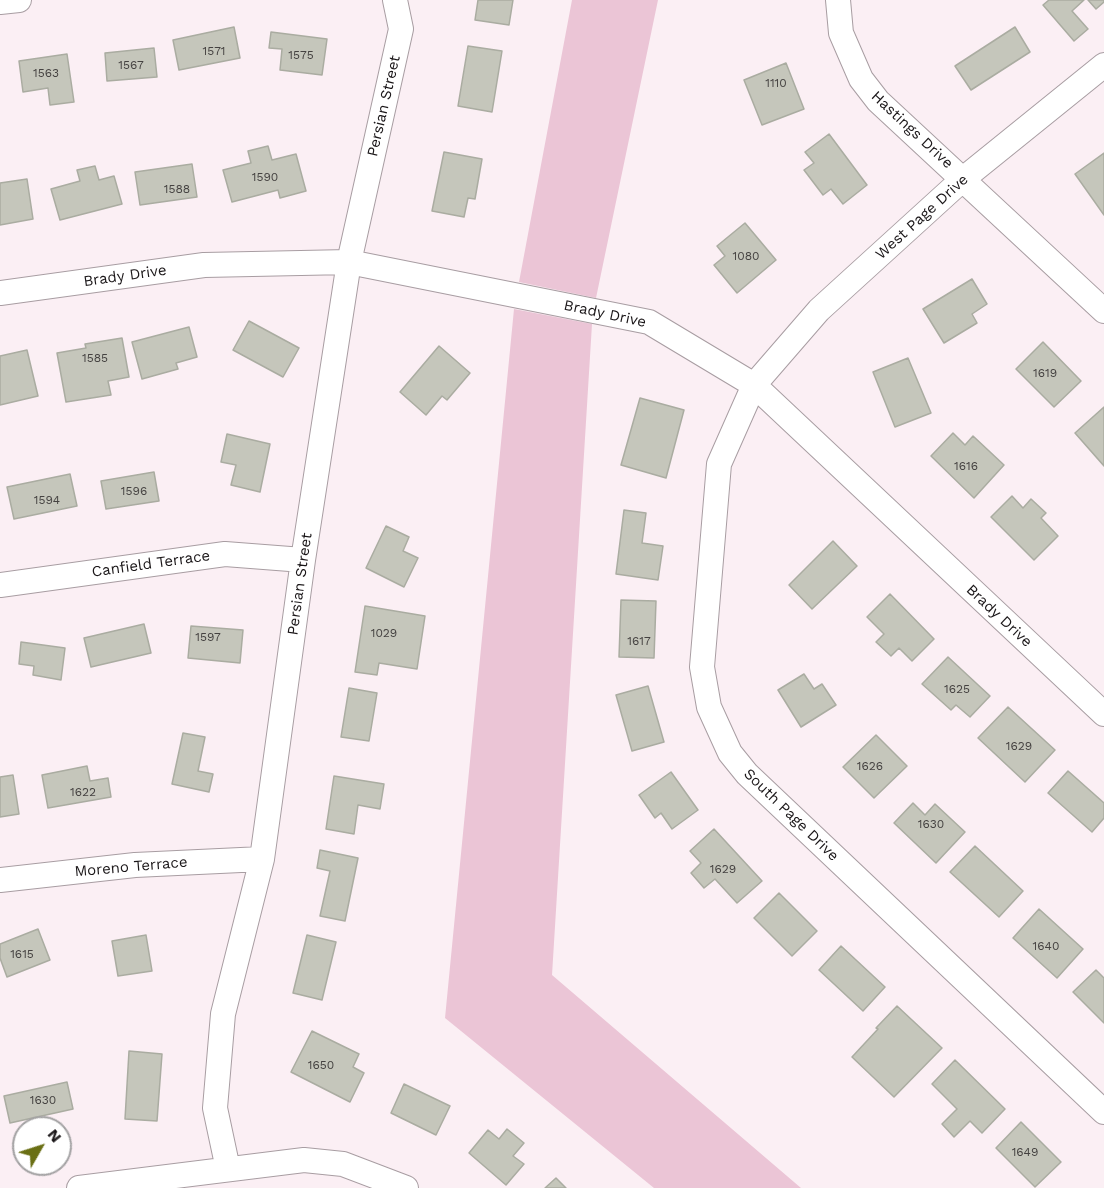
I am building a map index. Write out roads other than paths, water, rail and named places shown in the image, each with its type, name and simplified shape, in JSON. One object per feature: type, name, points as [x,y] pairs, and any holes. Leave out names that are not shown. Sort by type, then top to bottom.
[{"type":"street","points":[[0,2],[19,0]]},
{"type":"street","name":"Persian Street","points":[[228,1169],[215,1108],[223,1014],[262,859],[303,560],[349,262],[401,29],[395,0]]},
{"type":"street","name":"Hastings Drive","points":[[838,0],[841,33],[861,79],[878,101],[1104,311]]},
{"type":"street","name":"West Page Drive","points":[[754,385],[819,310],[963,179],[1104,65]]},
{"type":"street","name":"Brady Drive","points":[[0,294],[204,265],[349,262],[649,322],[754,385],[1104,714]]},
{"type":"street","name":"South Page Drive","points":[[754,385],[719,464],[702,667],[709,707],[730,753],[747,774],[1104,1112]]},
{"type":"street","name":"Canfield Terrace","points":[[0,585],[225,554],[303,560]]},
{"type":"street","name":"Moreno Terrace","points":[[0,880],[135,865],[262,859]]},
{"type":"street","points":[[79,1188],[304,1160],[343,1164],[406,1188]]}]
